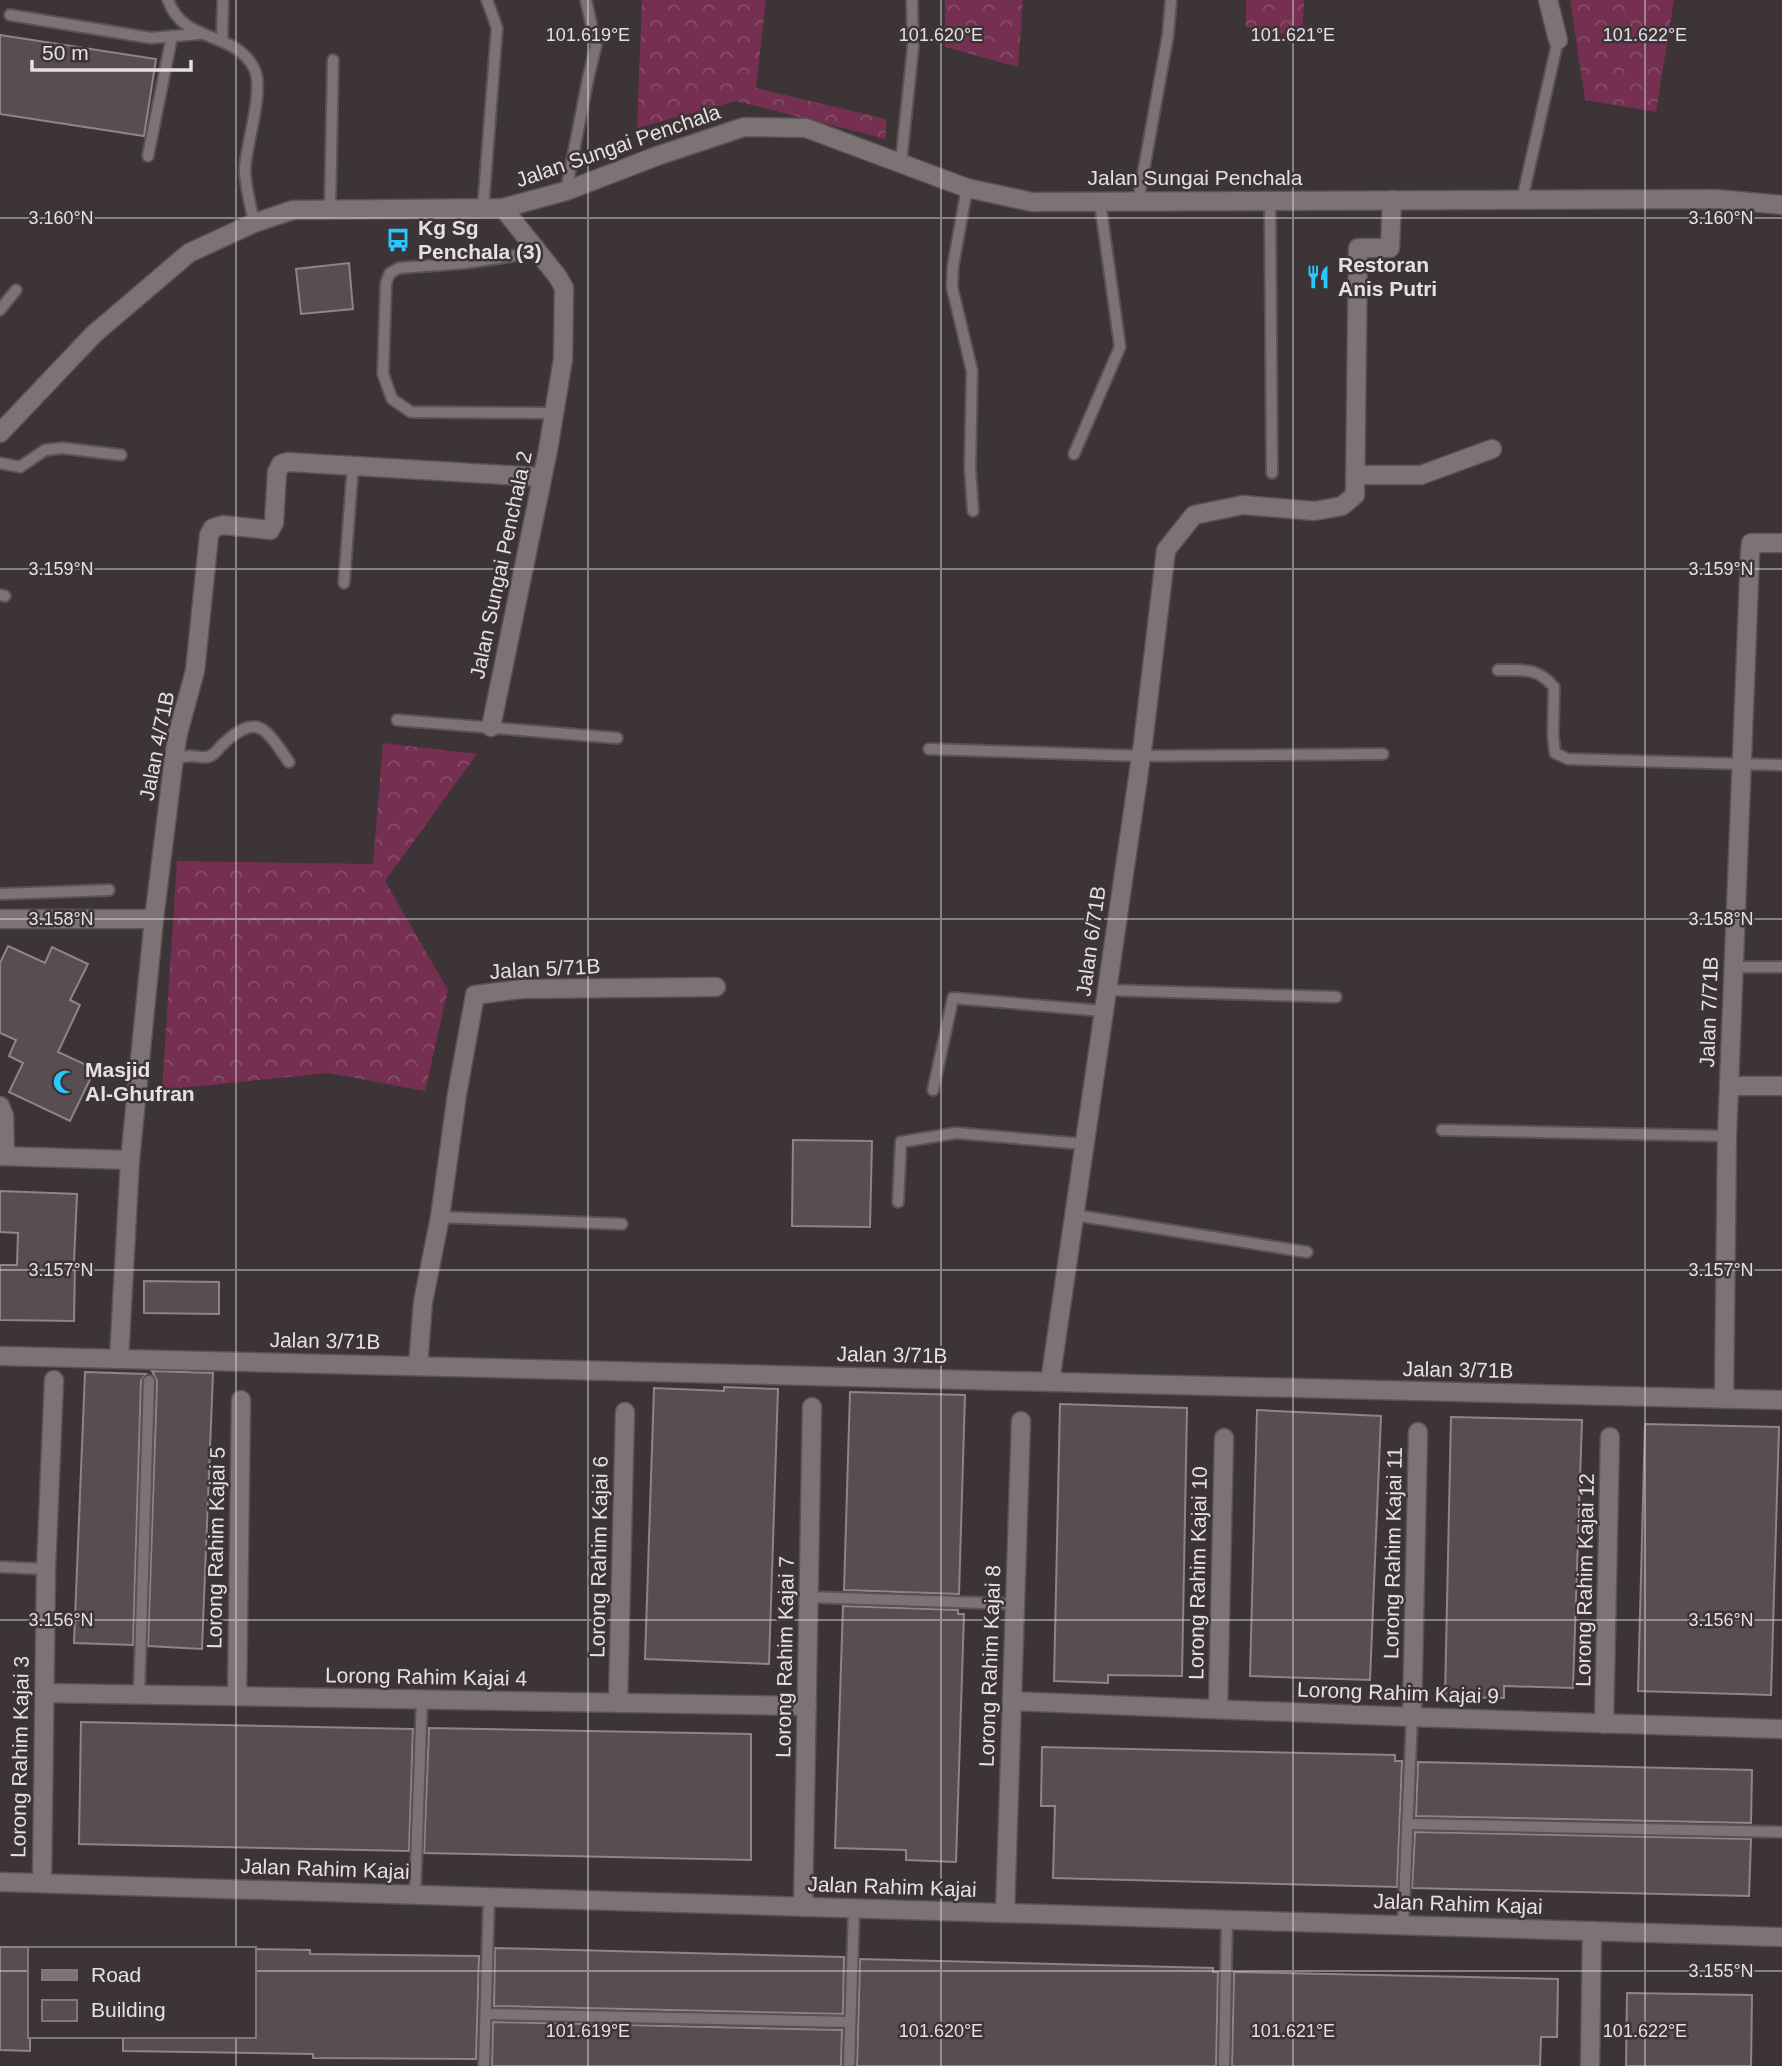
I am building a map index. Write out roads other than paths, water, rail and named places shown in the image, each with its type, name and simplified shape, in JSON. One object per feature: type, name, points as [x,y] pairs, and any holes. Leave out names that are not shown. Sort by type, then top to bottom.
[{"type":"street","points":[[1548,0],[1558,40]]},
{"type":"street","name":"Jalan Sungai Penchala","points":[[0,433],[93,334],[189,253],[254,223],[293,210],[503,208],[566,191],[657,156],[744,127],[806,128],[967,188],[1032,202],[1716,199],[1782,205]]},
{"type":"street","points":[[1392,200],[1390,248],[1358,248],[1356,475],[1421,475],[1492,449]]},
{"type":"street","name":"Jalan Sungai Penchala 2","points":[[491,727],[548,450],[563,359],[564,288],[558,276],[503,208]]},
{"type":"street","name":"Jalan 4/71B","points":[[119,1359],[130,1160],[154,919],[178,733],[195,671],[209,535],[213,528],[223,525],[270,530],[274,523],[277,472],[281,464],[288,462],[541,477]]},
{"type":"street","name":"Jalan 6/71B","points":[[1050,1382],[1142,756],[1166,550],[1194,515],[1243,505],[1315,511],[1342,506],[1355,495],[1356,475]]},
{"type":"street","name":"Jalan 7/71B","points":[[1724,1399],[1727,1136],[1751,543],[1782,542]]},
{"type":"street","points":[[0,919],[154,919]]},
{"type":"street","name":"Jalan 5/71B","points":[[418,1366],[423,1302],[440,1217],[457,1094],[475,995],[522,989],[716,988]]},
{"type":"street","points":[[1729,1086],[1782,1086]]},
{"type":"street","points":[[0,1106],[4,1116],[2,1156],[130,1160]]},
{"type":"street","name":"Jalan 3/71B","points":[[0,1356],[1782,1400]]},
{"type":"street","name":"Lorong Rahim Kajai 3","points":[[42,1883],[46,1569],[54,1380]]},
{"type":"street","name":"Lorong Rahim Kajai 5","points":[[237,1696],[241,1400]]},
{"type":"street","name":"Lorong Rahim Kajai 7","points":[[803,1907],[812,1407]]},
{"type":"street","name":"Lorong Rahim Kajai 6","points":[[618,1703],[625,1412]]},
{"type":"street","name":"Lorong Rahim Kajai 8","points":[[1005,1913],[1021,1421]]},
{"type":"street","name":"Lorong Rahim Kajai 11","points":[[1412,1717],[1418,1432]]},
{"type":"street","name":"Lorong Rahim Kajai 12","points":[[1604,1724],[1611,1437]]},
{"type":"street","name":"Lorong Rahim Kajai 10","points":[[1218,1709],[1224,1438]]},
{"type":"street","name":"Lorong Rahim Kajai 4","points":[[44,1693],[807,1706]]},
{"type":"street","name":"Lorong Rahim Kajai 9","points":[[1012,1701],[1782,1729]]},
{"type":"street","name":"Jalan Rahim Kajai","points":[[0,1882],[1782,1937]]},
{"type":"street","points":[[1590,2066],[1592,1931]]},
{"type":"lane","points":[[167,0],[172,13],[198,34]]},
{"type":"lane","points":[[222,41],[223,0]]},
{"type":"lane","points":[[482,208],[497,28],[487,0]]},
{"type":"lane","points":[[566,191],[596,46],[586,0]]},
{"type":"lane","points":[[901,162],[914,48],[912,0]]},
{"type":"lane","points":[[1138,202],[1168,35],[1171,0]]},
{"type":"lane","points":[[10,15],[151,38],[198,34],[222,41],[242,51],[255,70],[258,89],[245,171],[254,223]]},
{"type":"lane","points":[[148,156],[172,36]]},
{"type":"lane","points":[[1522,200],[1558,40]]},
{"type":"lane","points":[[330,209],[334,60]]},
{"type":"lane","points":[[967,188],[953,266],[952,287],[972,371],[970,468],[973,511]]},
{"type":"lane","points":[[1270,201],[1272,473]]},
{"type":"lane","points":[[1074,454],[1120,347],[1100,202]]},
{"type":"lane","points":[[538,252],[465,263],[399,268],[390,273],[386,282],[383,374],[392,398],[411,411],[554,413]]},
{"type":"lane","points":[[0,310],[16,290]]},
{"type":"lane","points":[[0,463],[19,467],[45,450],[62,448],[121,455]]},
{"type":"lane","points":[[344,583],[353,465]]},
{"type":"lane","points":[[1498,670],[1529,671],[1544,675],[1554,687],[1555,753],[1568,759],[1782,765]]},
{"type":"lane","points":[[397,720],[617,737]]},
{"type":"lane","points":[[174,758],[206,758],[248,726],[257,727],[270,735],[289,762]]},
{"type":"lane","points":[[929,749],[1142,756],[1383,754]]},
{"type":"lane","points":[[0,894],[109,890]]},
{"type":"lane","points":[[1733,967],[1782,967]]},
{"type":"lane","points":[[1107,990],[1336,997]]},
{"type":"lane","points":[[933,1090],[953,998],[1104,1011]]},
{"type":"lane","points":[[1442,1130],[1727,1136]]},
{"type":"lane","points":[[898,1202],[901,1142],[956,1133],[1084,1144]]},
{"type":"lane","points":[[1074,1215],[1307,1252]]},
{"type":"lane","points":[[440,1217],[622,1224]]},
{"type":"lane","points":[[139,1695],[149,1381]]},
{"type":"lane","points":[[0,1567],[46,1569]]},
{"type":"lane","points":[[808,1597],[1015,1604]]},
{"type":"lane","points":[[415,1895],[422,1699]]},
{"type":"lane","points":[[1403,1925],[1412,1717]]},
{"type":"lane","points":[[1408,1824],[1782,1832]]},
{"type":"lane","points":[[484,2066],[489,1897]]},
{"type":"lane","points":[[849,2066],[854,1908]]},
{"type":"lane","points":[[1224,2066],[1227,1920]]},
{"type":"lane","points":[[486,2014],[850,2022]]},
{"type":"place","name":"Kg Sg Penchala (3)","points":[[398,240]]},
{"type":"place","name":"Restoran Anis Putri","points":[[1318,277]]},
{"type":"place","name":"Masjid Al-Ghufran","points":[[65,1082]]}]
